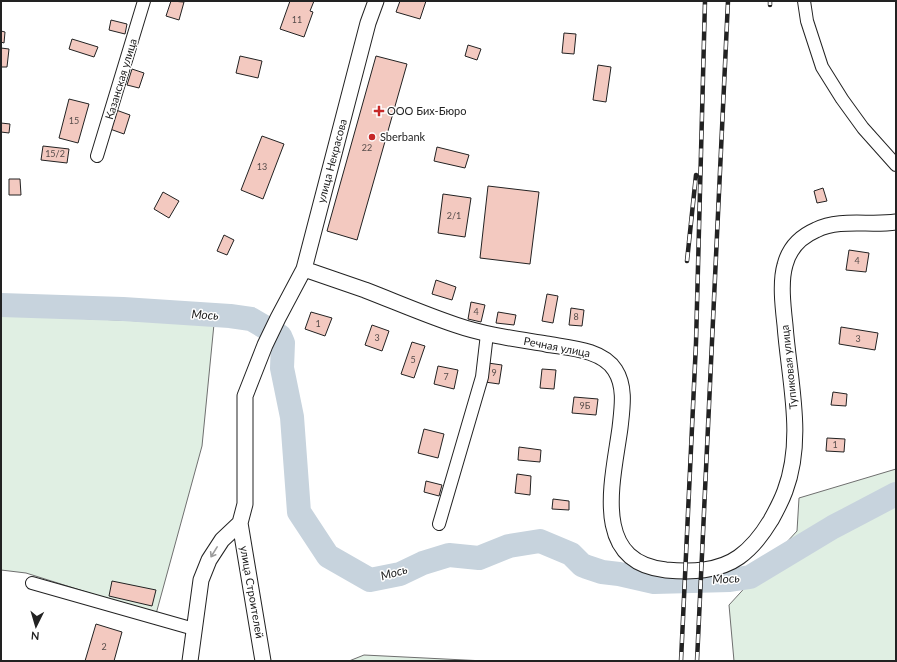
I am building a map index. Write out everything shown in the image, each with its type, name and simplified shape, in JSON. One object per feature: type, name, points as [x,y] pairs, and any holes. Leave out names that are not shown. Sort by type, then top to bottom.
[{"type":"street","name":"Казанская улица","points":[[97,156],[144,1]]},
{"type":"street","name":"улица Некрасова","points":[[240,523],[245,504],[246,396],[265,345],[304,269],[368,23],[376,1]]},
{"type":"street","points":[[804,1],[807,21],[822,67],[842,99],[863,128],[896,165]]},
{"type":"street","name":"Тупиковая улица","points":[[657,569],[677,571],[708,570],[724,565],[740,557],[762,536],[779,506],[786,489],[795,435],[795,418],[785,335],[783,303],[783,273],[785,264],[794,246],[815,230],[825,226],[836,224],[875,224],[896,222]]},
{"type":"street","name":"Речная улица","points":[[304,269],[457,325],[487,334],[581,349],[602,357],[611,364],[616,370],[620,380],[622,400],[611,495],[611,513],[614,530],[616,538],[627,554],[636,561],[657,569]]},
{"type":"street","points":[[439,524],[482,377],[487,334]]},
{"type":"street","points":[[190,661],[201,580],[209,560],[222,540],[240,523]]},
{"type":"street","name":"улица Строителей","points":[[240,523],[263,661]]},
{"type":"street","points":[[32,583],[194,629]]},
{"type":"green space","points":[[1,315],[214,324],[202,446],[156,614],[26,573],[1,570]]},
{"type":"green space","points":[[896,469],[896,661],[734,661],[729,605],[797,531],[799,498]]},
{"type":"green space","points":[[364,655],[485,661],[349,661]]},
{"type":"building","points":[[171,1],[184,2],[179,20],[166,16]]},
{"type":"building","points":[[290,1],[314,1],[310,11],[313,12],[304,37],[280,29]]},
{"type":"building","points":[[400,1],[426,1],[420,19],[396,12]]},
{"type":"building","points":[[111,20],[127,24],[125,34],[109,30]]},
{"type":"building","points":[[1,31],[5,32],[4,43],[1,42]]},
{"type":"building","points":[[564,33],[576,34],[574,54],[562,53]]},
{"type":"building","points":[[72,39],[98,47],[94,57],[69,49]]},
{"type":"building","points":[[468,45],[481,49],[477,60],[465,56]]},
{"type":"building","points":[[1,48],[9,49],[7,67],[1,67]]},
{"type":"building","points":[[240,56],[262,61],[258,78],[236,73]]},
{"type":"building","points":[[376,56],[407,64],[357,240],[327,231]]},
{"type":"building","points":[[598,65],[611,67],[606,102],[593,100]]},
{"type":"building","points":[[132,69],[144,73],[139,88],[127,85]]},
{"type":"building","points":[[69,99],[89,104],[78,143],[59,138]]},
{"type":"building","points":[[116,110],[130,115],[124,134],[110,129]]},
{"type":"building","points":[[1,123],[10,124],[9,133],[1,132]]},
{"type":"building","points":[[262,136],[284,144],[263,199],[241,190]]},
{"type":"building","points":[[43,146],[69,149],[67,163],[41,160]]},
{"type":"building","points":[[437,147],[469,155],[465,168],[434,161]]},
{"type":"building","points":[[9,179],[20,179],[21,195],[9,195]]},
{"type":"building","points":[[488,186],[539,192],[530,264],[480,258]]},
{"type":"building","points":[[823,188],[827,201],[817,203],[814,191]]},
{"type":"building","points":[[163,192],[179,201],[169,218],[154,209]]},
{"type":"building","points":[[443,194],[471,198],[465,237],[438,233]]},
{"type":"building","points":[[224,235],[234,240],[227,255],[217,251]]},
{"type":"building","points":[[849,250],[869,253],[866,272],[846,270]]},
{"type":"building","points":[[436,280],[456,287],[452,300],[432,294]]},
{"type":"building","points":[[547,294],[558,296],[553,323],[542,321]]},
{"type":"building","points":[[471,302],[485,305],[481,322],[468,319]]},
{"type":"building","points":[[571,308],[584,310],[582,326],[569,325]]},
{"type":"building","points":[[311,312],[332,318],[325,336],[305,329]]},
{"type":"building","points":[[498,312],[516,315],[514,325],[496,323]]},
{"type":"building","points":[[372,325],[389,331],[382,351],[365,345]]},
{"type":"building","points":[[841,327],[878,333],[875,350],[839,344]]},
{"type":"building","points":[[412,342],[425,346],[414,378],[401,374]]},
{"type":"building","points":[[488,363],[502,365],[499,384],[485,382]]},
{"type":"building","points":[[438,366],[458,370],[454,389],[434,384]]},
{"type":"building","points":[[542,369],[556,370],[554,389],[540,388]]},
{"type":"building","points":[[833,392],[847,394],[846,406],[831,405]]},
{"type":"building","points":[[574,397],[598,399],[596,415],[572,413]]},
{"type":"building","points":[[424,429],[444,434],[438,458],[418,453]]},
{"type":"building","points":[[827,438],[845,439],[844,452],[826,451]]},
{"type":"building","points":[[519,447],[541,450],[540,462],[518,460]]},
{"type":"building","points":[[517,474],[531,476],[530,495],[515,493]]},
{"type":"building","points":[[426,481],[442,485],[439,496],[424,492]]},
{"type":"building","points":[[553,499],[569,501],[569,510],[552,509]]},
{"type":"building","points":[[112,581],[156,590],[152,606],[109,596]]},
{"type":"building","points":[[96,624],[122,632],[114,661],[85,661]]},
{"type":"waterway","name":"Мось","points":[[1,305],[123,309],[230,316],[251,319],[280,336],[283,343],[282,368],[292,417],[299,512],[328,556],[370,580],[400,574],[423,563],[449,555],[479,558],[509,546],[540,541],[571,554],[582,565],[587,567],[602,572],[619,574],[654,582],[730,580],[750,577],[833,527],[896,494]]},
{"type":"railway","points":[[681,661],[696,343],[705,1]]},
{"type":"railway","points":[[697,661],[728,1]]},
{"type":"railway","points":[[687,261],[696,175]]},
{"type":"place","name":"ООО Бих-Бюро","points":[[379,111]]},
{"type":"place","name":"Sberbank","points":[[372,137]]}]
